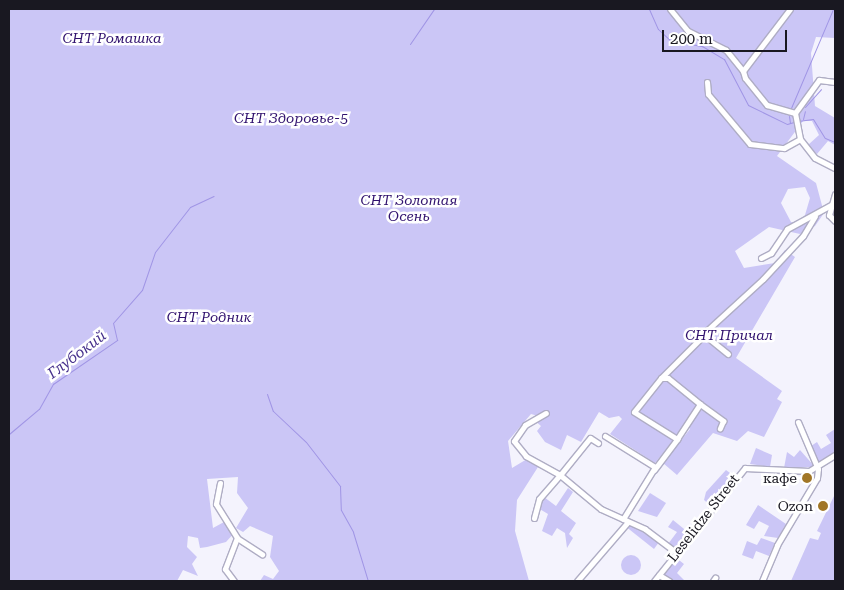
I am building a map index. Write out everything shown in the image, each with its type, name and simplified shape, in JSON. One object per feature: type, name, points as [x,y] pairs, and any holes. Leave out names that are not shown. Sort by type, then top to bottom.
[{"type":"street","points":[[670,9],[688,31],[726,50],[743,71],[748,85],[767,105],[795,113]]},
{"type":"street","points":[[743,71],[790,9]]},
{"type":"street","points":[[835,82],[820,80],[795,113],[800,139],[815,158],[835,168]]},
{"type":"street","points":[[708,82],[708,94],[750,144],[784,148],[800,139]]},
{"type":"street","points":[[835,194],[830,214],[835,221]]},
{"type":"street","points":[[761,258],[770,253],[787,229],[815,216],[831,205]]},
{"type":"street","points":[[677,439],[634,412],[661,378],[764,280],[803,236],[815,216]]},
{"type":"street","points":[[703,336],[728,354]]},
{"type":"street","points":[[661,378],[668,378],[723,421],[720,428]]},
{"type":"street","points":[[577,581],[626,521],[654,470],[700,404]]},
{"type":"street","points":[[546,413],[535,416],[514,441],[526,456],[560,475],[601,509],[626,521],[676,552]]},
{"type":"street","points":[[798,422],[818,469]]},
{"type":"street","points":[[605,436],[654,470]]},
{"type":"street","points":[[534,518],[539,499],[590,438],[598,443]]},
{"type":"street","points":[[762,581],[818,469],[835,455]]},
{"type":"street","name":"Leselidze Street","points":[[654,581],[745,468],[800,473],[818,469]]},
{"type":"street","points":[[220,483],[216,504],[237,538],[262,554]]},
{"type":"street","points":[[234,581],[225,569],[237,538]]},
{"type":"street","points":[[658,575],[669,581]]},
{"type":"green space","points":[[9,9],[835,9],[835,38],[816,37],[811,53],[815,106],[835,118],[835,145],[828,141],[817,154],[808,145],[819,135],[812,121],[803,121],[777,156],[816,183],[824,213],[815,226],[800,234],[769,227],[735,251],[744,268],[775,263],[785,250],[795,257],[736,358],[782,391],[777,399],[782,402],[764,437],[748,431],[737,441],[713,433],[677,475],[663,463],[690,429],[687,425],[655,463],[610,434],[622,419],[619,416],[609,418],[599,412],[581,442],[567,435],[561,450],[545,442],[537,431],[541,426],[534,420],[538,416],[531,414],[508,441],[512,468],[527,459],[538,467],[517,500],[515,531],[529,581],[260,581],[264,575],[273,579],[279,571],[270,557],[273,536],[250,526],[243,532],[236,528],[248,508],[237,493],[238,477],[207,479],[213,528],[224,522],[235,532],[226,542],[200,548],[198,538],[188,536],[187,547],[197,557],[192,564],[198,576],[183,570],[177,581],[9,581]],"holes":[[[805,187],[810,198],[805,215],[798,223],[791,222],[781,203],[788,189]]]},
{"type":"green space","points":[[835,429],[835,451],[819,466],[811,446],[817,442],[821,449],[831,443],[826,435]]},
{"type":"green space","points":[[756,448],[772,455],[770,467],[750,464]]},
{"type":"green space","points":[[800,450],[815,467],[784,468],[787,452],[794,457]]},
{"type":"green space","points":[[726,470],[734,476],[710,505],[704,500],[706,492]]},
{"type":"green space","points":[[568,488],[573,492],[561,511],[576,523],[569,534],[573,538],[567,548],[565,533],[557,528],[552,536],[542,531],[548,514],[538,508],[544,497],[556,506]]},
{"type":"green space","points":[[650,493],[666,503],[657,517],[638,511]]},
{"type":"green space","points":[[835,494],[835,581],[791,581],[810,538],[818,540],[821,533],[817,531]]},
{"type":"green space","points":[[758,505],[786,524],[778,538],[764,536],[769,526],[759,521],[754,529],[746,525]]},
{"type":"green space","points":[[673,520],[689,533],[676,549],[668,544],[677,532],[668,527]]},
{"type":"green space","points":[[628,523],[659,542],[654,549],[625,526]]},
{"type":"green space","points":[[761,538],[775,543],[769,556],[756,551],[753,559],[742,555],[747,541],[757,545]]},
{"type":"green space","points":[[631,555],[638,558],[641,565],[638,572],[631,575],[624,572],[621,565],[624,558]]},
{"type":"green space","points":[[675,557],[684,564],[677,573],[685,581],[671,581],[661,575]]},
{"type":"waterway","points":[[410,44],[434,9]]},
{"type":"waterway","points":[[649,9],[658,29],[670,40],[702,46],[724,59],[748,105],[787,124],[794,122]]},
{"type":"waterway","points":[[791,108],[833,9]]},
{"type":"waterway","points":[[805,107],[821,89]]},
{"type":"waterway","points":[[803,119],[805,111]]},
{"type":"waterway","points":[[789,116],[790,123]]},
{"type":"waterway","points":[[798,121],[813,119],[825,138],[835,142]]},
{"type":"waterway","name":"Глубокий","points":[[9,434],[39,409],[53,384],[117,340],[113,323],[142,290],[155,252],[190,207],[214,196]]},
{"type":"waterway","points":[[267,394],[273,411],[306,442],[340,486],[341,510],[353,532],[368,581]]},
{"type":"place","name":"кафе","points":[[807,478]]},
{"type":"place","name":"Ozon","points":[[823,506]]},
{"type":"park label","name":"СНТ Ромашка","points":[[112,38]]},
{"type":"park label","name":"СНТ Здоровье-5","points":[[291,118]]},
{"type":"park label","name":"СНТ Золотая Осень","points":[[409,208]]},
{"type":"park label","name":"СНТ Родник","points":[[209,317]]},
{"type":"park label","name":"СНТ Причал","points":[[729,335]]}]
